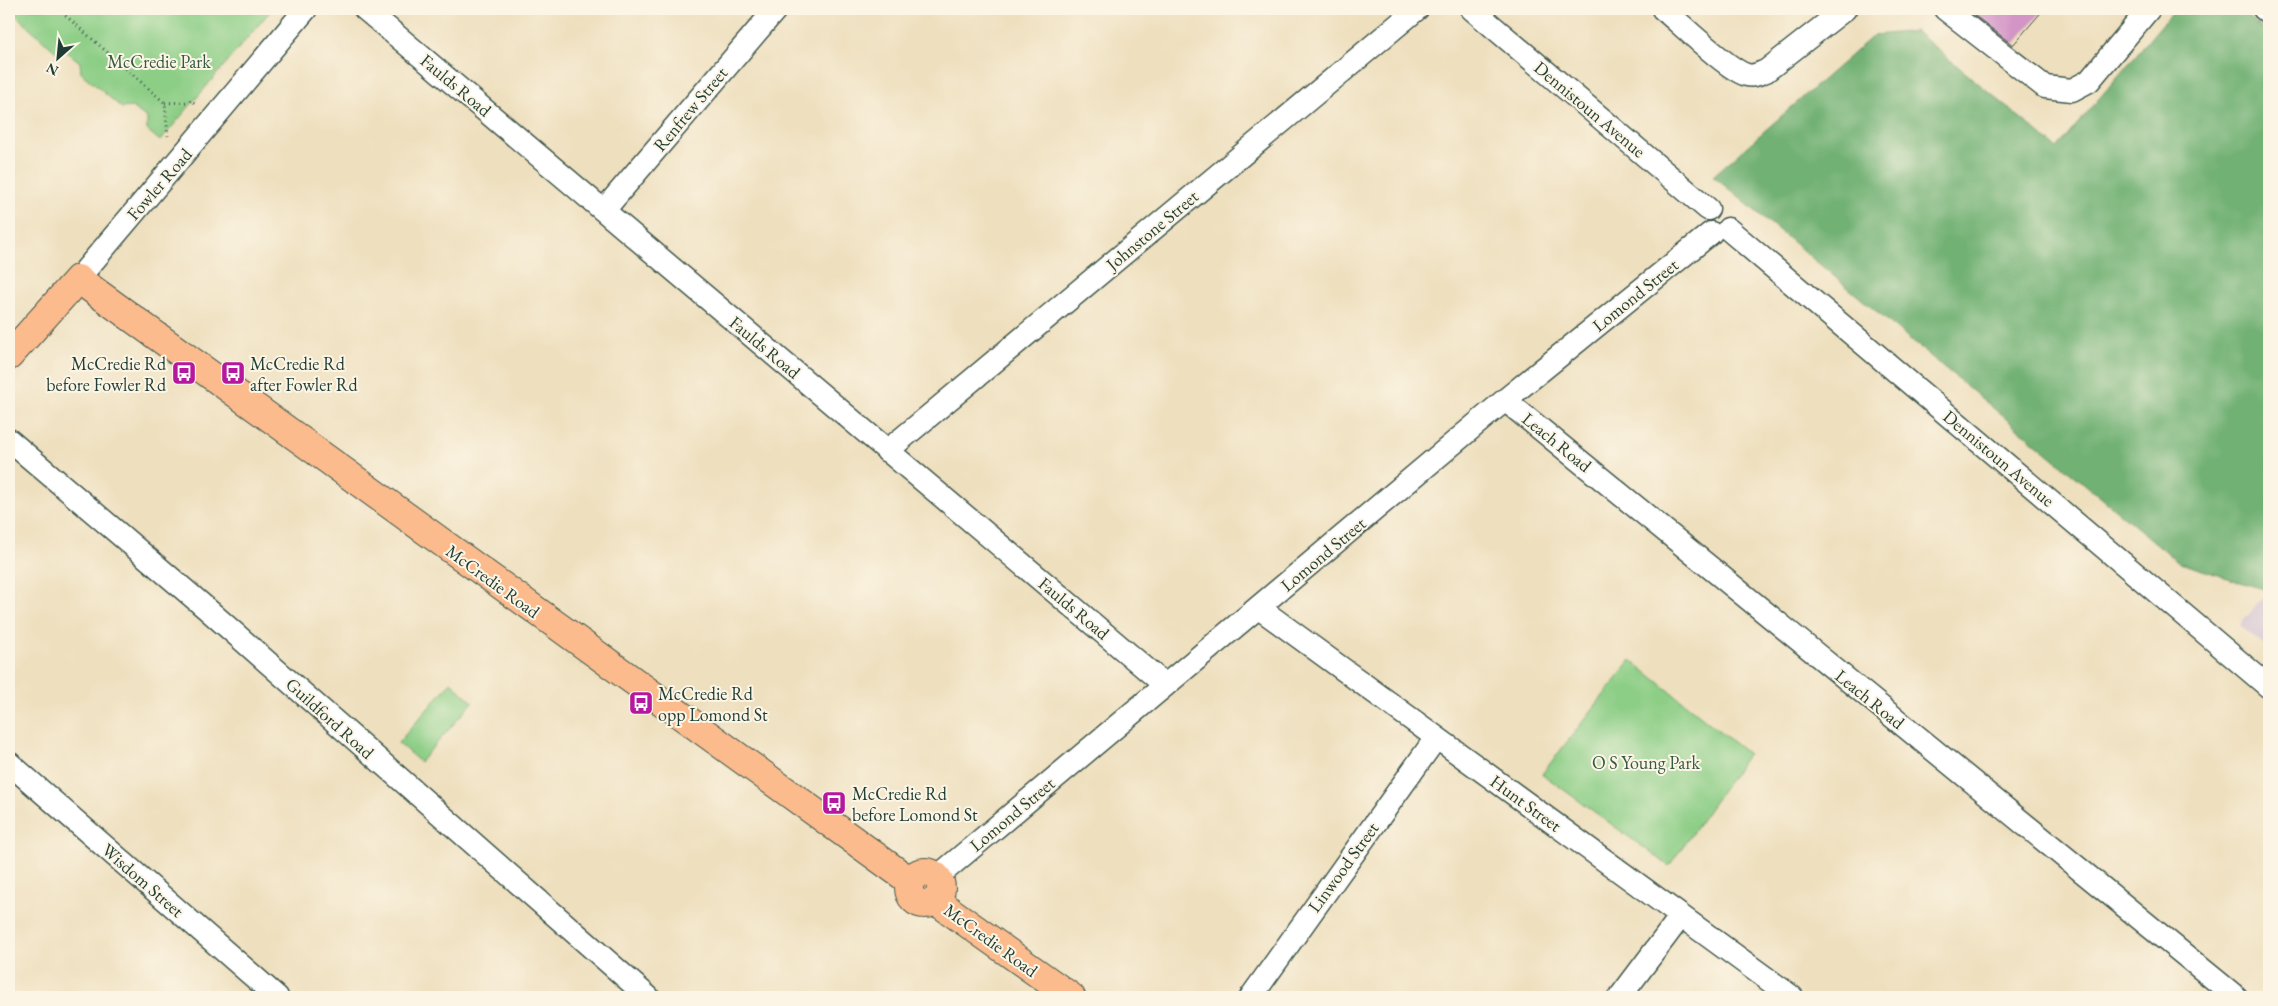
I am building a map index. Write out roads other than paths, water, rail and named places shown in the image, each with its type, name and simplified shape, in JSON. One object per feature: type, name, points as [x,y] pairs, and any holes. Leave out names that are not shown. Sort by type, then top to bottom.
[{"type":"main road","name":"Fowler Road","points":[[9,356],[78,280]]},
{"type":"main road","name":"McCredie Road","points":[[78,280],[910,881],[909,891],[914,901],[924,904],[936,889],[1071,997]]},
{"type":"street","name":"Fowler Road","points":[[78,280],[306,9]]},
{"type":"street","name":"Faulds Road","points":[[365,9],[1164,684]]},
{"type":"street","name":"Renfrew Street","points":[[604,210],[776,9]]},
{"type":"street","name":"Johnstone Street","points":[[887,451],[1417,9]]},
{"type":"street","name":"Dennistoun Avenue","points":[[1472,9],[1708,209],[1703,222],[1707,230],[1720,231],[2269,687]]},
{"type":"street","points":[[1673,12],[1731,66],[1747,76],[1755,76],[1766,71],[1845,9]]},
{"type":"street","points":[[1945,9],[2038,84],[2062,91],[2079,88],[2088,81],[2149,9]]},
{"type":"street","points":[[2264,9],[2269,13]]},
{"type":"street","name":"Lomond Street","points":[[936,889],[1164,684],[1259,608],[1505,400],[1720,231]]},
{"type":"street","name":"Leach Road","points":[[1505,400],[2236,997]]},
{"type":"street","name":"Guildford Road","points":[[9,440],[207,609],[648,997]]},
{"type":"street","name":"Hunt Street","points":[[1259,608],[1792,997]]},
{"type":"street","name":"Linwood Street","points":[[1251,997],[1436,738]]},
{"type":"street","name":"Wisdom Street","points":[[9,763],[277,997]]},
{"type":"street","points":[[1620,997],[1680,916]]},
{"type":"place","name":"McCredie Rd before Fowler Rd","points":[[184,373]]},
{"type":"place","name":"McCredie Rd after Fowler Rd","points":[[233,373]]},
{"type":"place","name":"McCredie Rd opp Lomond St","points":[[641,703]]},
{"type":"place","name":"McCredie Rd before Lomond St","points":[[834,803]]},
{"type":"park label","name":"McCredie Park","points":[[159,61]]},
{"type":"park label","name":"O S Young Park","points":[[1646,762]]}]
